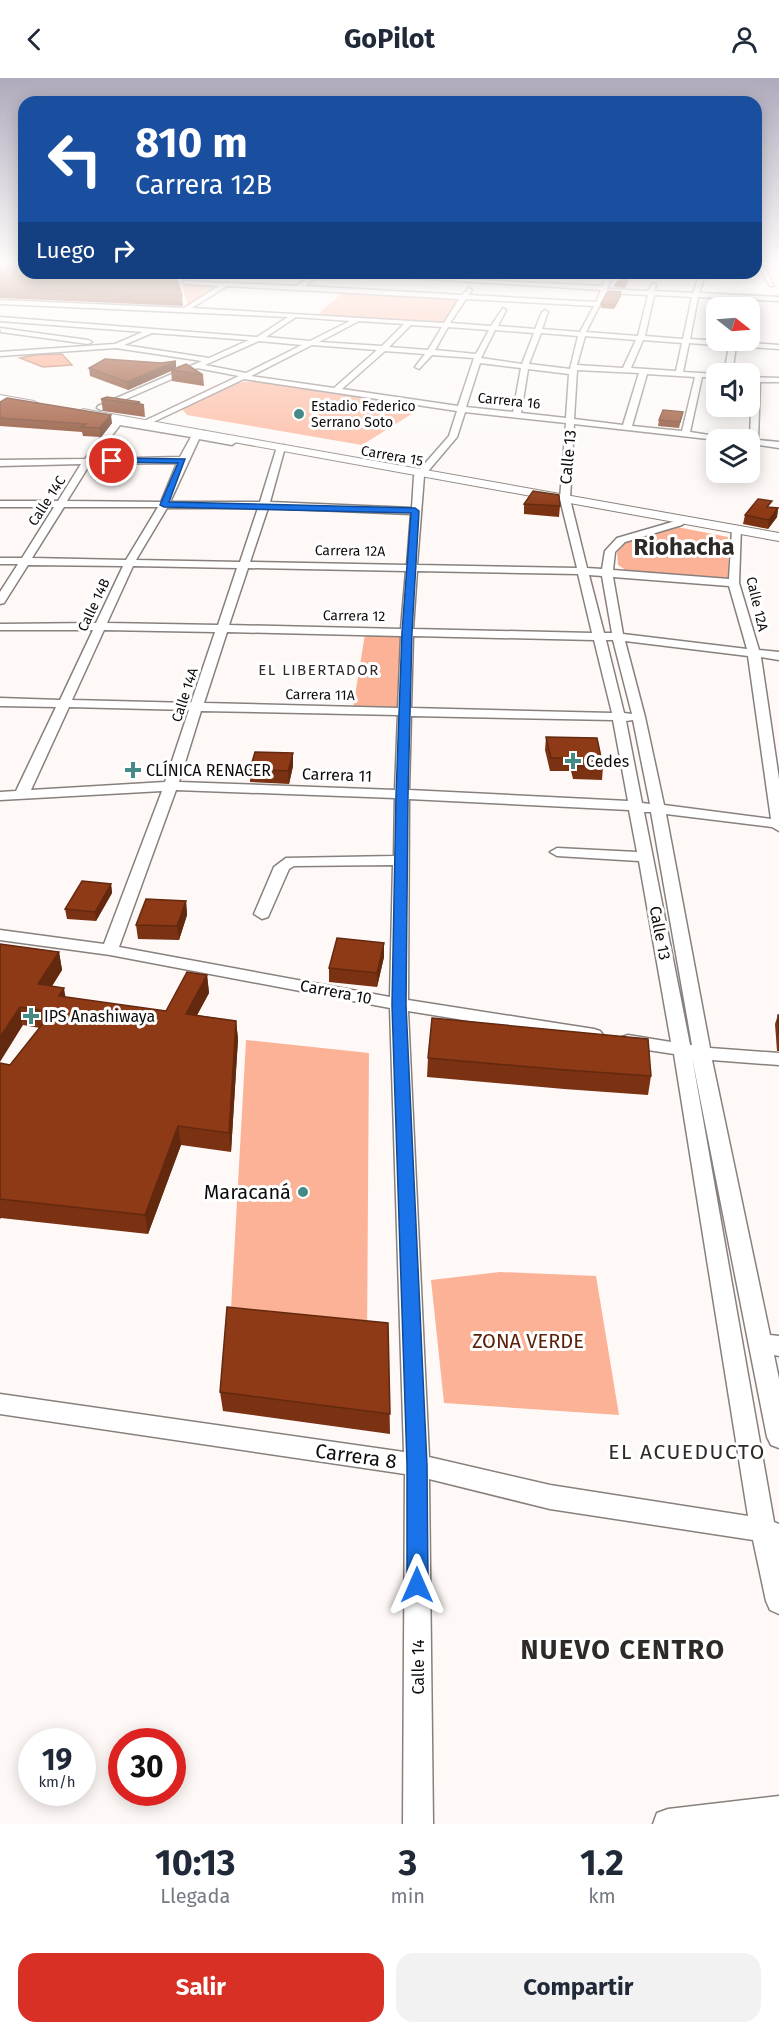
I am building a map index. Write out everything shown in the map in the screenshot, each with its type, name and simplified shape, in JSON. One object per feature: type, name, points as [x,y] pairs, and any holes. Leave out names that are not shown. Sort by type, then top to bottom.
[{"type":"main road","points":[[0,399],[43,407]]},
{"type":"main road","name":"Carrera 15","points":[[70,412],[144,423],[779,538]]},
{"type":"street","points":[[0,354],[109,346]]},
{"type":"street","points":[[119,346],[210,360]]},
{"type":"street","points":[[86,414],[241,346]]},
{"type":"street","points":[[144,423],[305,346]]},
{"type":"street","points":[[362,346],[430,352],[525,366],[706,375]]},
{"type":"street","points":[[419,367],[434,346]]},
{"type":"street","points":[[420,474],[453,436],[460,409],[483,346]]},
{"type":"street","points":[[517,415],[525,366],[533,346]]},
{"type":"street","name":"Calle 13","points":[[579,346],[573,370],[565,500],[619,717],[771,1533],[779,1601]]},
{"type":"street","points":[[626,370],[636,346]]},
{"type":"street","points":[[679,374],[685,346]]},
{"type":"street","points":[[334,392],[384,348]]},
{"type":"street","name":"Carrera 16","points":[[196,366],[334,392],[460,409],[706,436]]},
{"type":"street","points":[[627,427],[644,371]]},
{"type":"street","points":[[686,434],[699,375]]},
{"type":"street","points":[[760,379],[779,380]]},
{"type":"street","name":"Carrera 15","points":[[118,420],[199,434]]},
{"type":"street","name":"Calle 14C","points":[[0,601],[88,461],[118,420]]},
{"type":"street","name":"Calle 14B","points":[[22,794],[130,562],[164,505],[183,460],[199,434]]},
{"type":"street","points":[[760,442],[779,445]]},
{"type":"street","name":"Calle 14A","points":[[110,950],[171,786],[282,449]]},
{"type":"street","points":[[0,463],[183,460]]},
{"type":"street","name":"Calle 14","points":[[418,1824],[417,1465],[399,1005],[407,632],[415,511],[420,474]]},
{"type":"street","name":"Carrera 15","points":[[565,500],[679,523],[737,531]]},
{"type":"street","points":[[0,504],[264,505],[415,511]]},
{"type":"street","name":"Calle 13","points":[[679,523],[621,540],[610,551],[607,573],[618,638],[639,717],[658,809],[702,1053],[770,1345],[779,1437]]},
{"type":"street","name":"Calle 12A","points":[[737,531],[734,583],[754,653],[779,825]]},
{"type":"street","name":"Carrera 12A","points":[[0,561],[583,571],[734,583]]},
{"type":"street","name":"Carrera 12","points":[[0,627],[101,626],[599,637],[779,656]]},
{"type":"street","name":"Carrera 11A","points":[[0,702],[639,717]]},
{"type":"street","name":"Carrera 11","points":[[0,796],[171,786],[529,799],[634,806],[779,825]]},
{"type":"street","points":[[557,852],[645,857]]},
{"type":"street","points":[[262,914],[282,867],[291,861],[401,860]]},
{"type":"street","name":"Carrera 10","points":[[0,935],[110,950],[399,1005],[702,1053],[779,1059]]},
{"type":"street","name":"Carrera 8","points":[[0,1404],[417,1465],[550,1497],[771,1533]]},
{"type":"street","points":[[668,1824],[779,1811]]},
{"type":"green space","name":"Estadio Federico Serrano Soto","points":[[255,381],[407,405],[415,412],[362,445],[187,415],[181,408],[232,383]]},
{"type":"green space","points":[[677,527],[728,537],[729,581],[630,573],[618,565],[617,552],[625,543]]},
{"type":"green space","points":[[365,634],[402,634],[397,711],[353,708]]},
{"type":"green space","name":"Maracaná","points":[[246,1040],[369,1053],[367,1341],[230,1327]]},
{"type":"green space","name":"ZONA VERDE","points":[[500,1272],[596,1276],[619,1415],[444,1403],[431,1280]]},
{"type":"shaded area","points":[[62,354],[72,365],[43,367],[20,358],[35,355]]},
{"type":"building","points":[[105,359],[161,363],[176,361],[127,382],[89,368]]},
{"type":"building","points":[[186,364],[203,375],[171,370]]},
{"type":"building","points":[[107,397],[140,402],[137,403],[144,405],[101,399]]},
{"type":"building","points":[[7,398],[111,415],[99,428],[81,427],[86,424],[0,418],[0,402]]},
{"type":"building","points":[[663,410],[683,412],[680,422],[659,420]]},
{"type":"building","points":[[533,491],[559,495],[560,506],[524,504]]},
{"type":"building","points":[[758,499],[772,501],[767,507],[778,508],[769,520],[745,515]]},
{"type":"building","points":[[546,737],[597,738],[603,767],[574,766],[572,758],[551,758]]},
{"type":"building","points":[[255,752],[293,753],[288,771],[250,769]]},
{"type":"building","points":[[82,881],[111,884],[95,912],[65,909]]},
{"type":"building","points":[[146,899],[186,901],[177,926],[136,925]]},
{"type":"building","points":[[337,938],[384,943],[377,973],[329,968]]},
{"type":"building","points":[[0,944],[59,952],[38,984],[64,988],[59,996],[166,1011],[187,972],[207,975],[186,1014],[236,1021],[229,1133],[178,1126],[145,1215],[0,1199],[0,1063],[10,1065],[52,1012],[20,1007],[0,1037]]},
{"type":"building","points":[[432,1018],[648,1039],[651,1076],[428,1058]]},
{"type":"building","points":[[227,1307],[388,1323],[390,1414],[220,1392]]},
{"type":"place","name":"Estadio Federico Serrano Soto","points":[[299,414]]},
{"type":"place","name":"Cedes","points":[[573,761]]},
{"type":"place","name":"CLÍNICA RENACER","points":[[133,770]]},
{"type":"place","name":"IPS Anashiwaya","points":[[31,1016]]},
{"type":"place","name":"Maracaná","points":[[303,1192]]},
{"type":"district","name":"Riohacha","points":[[684,547]]},
{"type":"district","name":"EL LIBERTADOR","points":[[319,670]]},
{"type":"district","name":"EL ACUEDUCTO","points":[[687,1452]]},
{"type":"district","name":"NUEVO CENTRO","points":[[623,1650]]},
{"type":"route","points":[[112,461],[183,460],[164,505],[264,505],[415,511],[407,632],[399,1005],[417,1465],[417,1585]]}]
